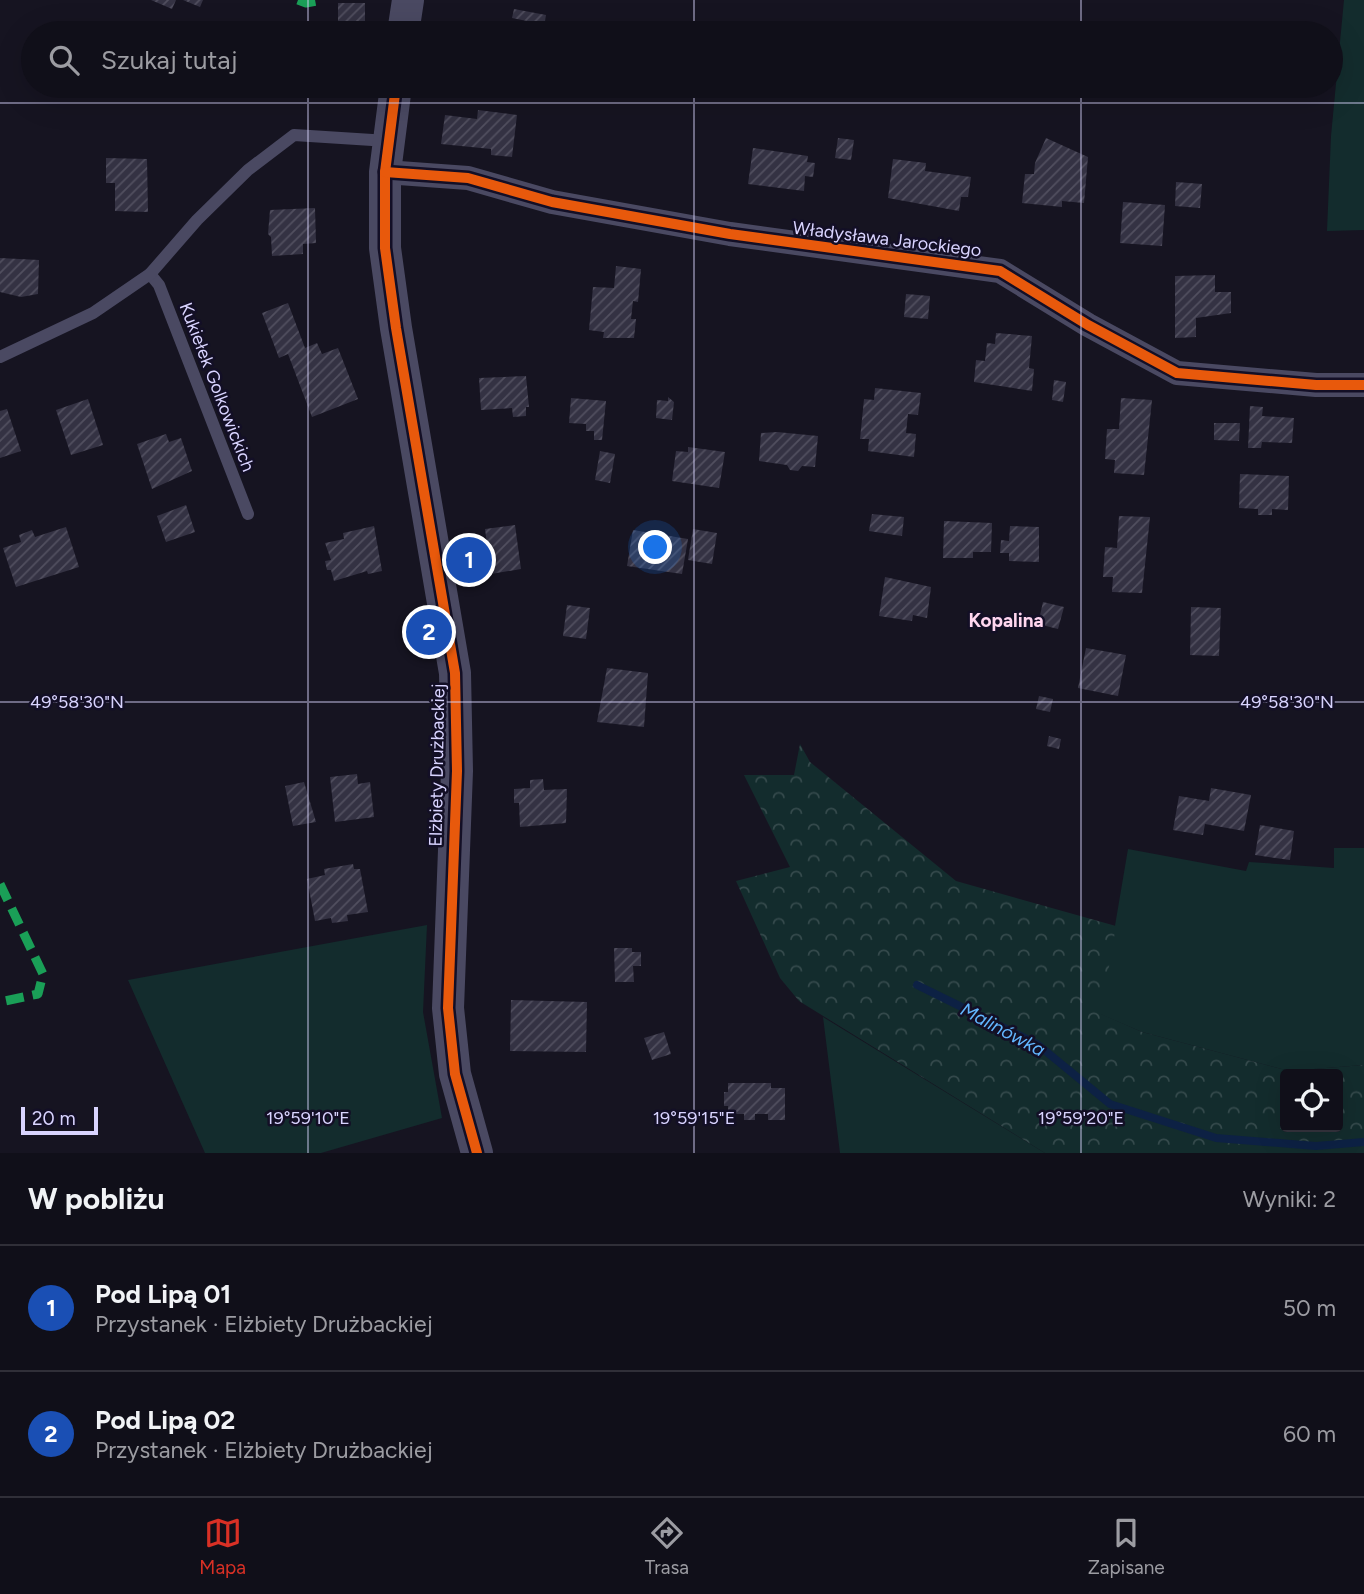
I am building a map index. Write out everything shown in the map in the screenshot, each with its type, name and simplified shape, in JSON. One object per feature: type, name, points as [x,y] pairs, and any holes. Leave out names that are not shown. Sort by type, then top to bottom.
[{"type":"street","points":[[405,21],[408,0]]},
{"type":"street","name":"Elżbiety Drużbackiej","points":[[394,98],[383,212],[390,293],[455,673],[457,771],[448,1008],[455,1074],[477,1153]]},
{"type":"street","name":"Władysława Jarockiego","points":[[385,172],[467,178],[552,202],[730,234],[1000,271],[1087,325],[1177,373],[1317,385],[1364,385]]},
{"type":"lane","points":[[0,357],[31,340],[93,313],[150,274],[197,220],[239,178],[294,135],[388,141]]},
{"type":"lane","name":"Kukiełek Golkowickich","points":[[150,274],[159,285],[248,514]]},
{"type":"green space","points":[[1344,0],[1364,0],[1364,230],[1327,231],[1335,98],[1343,98]]},
{"type":"green space","points":[[800,744],[810,762],[956,881],[1116,926],[1101,1014],[1142,1032],[1281,1069],[1280,1132],[1343,1132],[1343,1069],[1314,1069],[1364,1065],[1364,1153],[1045,1153],[799,1001],[780,978],[736,881],[790,867],[744,775],[794,775]]},
{"type":"green space","points":[[1334,848],[1364,848],[1364,1065],[1281,1069],[1142,1032],[1100,1014],[1128,849],[1246,871],[1249,862],[1334,868]]},
{"type":"green space","points":[[427,925],[423,1012],[442,1118],[321,1153],[205,1153],[128,980]]},
{"type":"green space","points":[[823,1017],[1045,1153],[840,1153]]},
{"type":"building","points":[[151,0],[176,0],[172,9]]},
{"type":"building","points":[[183,0],[203,0],[200,7]]},
{"type":"building","points":[[338,3],[365,3],[365,21],[338,21]]},
{"type":"building","points":[[514,9],[546,15],[545,21],[512,18]]},
{"type":"building","points":[[478,110],[517,115],[512,157],[491,155],[491,149],[441,144],[445,115],[477,119]]},
{"type":"building","points":[[838,138],[854,140],[851,160],[835,158]]},
{"type":"building","points":[[1046,138],[1088,157],[1084,203],[1062,201],[1062,207],[1022,203],[1025,174],[1034,174],[1035,163]]},
{"type":"building","points":[[753,148],[808,156],[807,162],[815,163],[813,177],[805,176],[804,191],[748,184]]},
{"type":"building","points":[[106,158],[147,159],[148,212],[115,211],[115,183],[106,183]]},
{"type":"building","points":[[893,159],[926,163],[925,171],[971,177],[968,197],[961,197],[959,211],[888,198]]},
{"type":"building","points":[[1176,182],[1202,184],[1200,208],[1175,206]]},
{"type":"building","points":[[1123,202],[1165,205],[1162,246],[1120,243]]},
{"type":"building","points":[[315,208],[316,243],[303,244],[303,254],[272,256],[271,237],[268,234],[270,210]]},
{"type":"building","points":[[0,258],[39,260],[38,294],[21,297],[0,292]]},
{"type":"building","points":[[616,266],[641,269],[638,302],[633,301],[631,319],[636,319],[634,338],[603,338],[604,332],[589,330],[593,287],[614,288]]},
{"type":"building","points":[[1215,275],[1215,292],[1231,292],[1231,313],[1196,318],[1196,337],[1175,338],[1175,276]]},
{"type":"building","points":[[906,294],[930,296],[928,319],[904,317]]},
{"type":"building","points":[[288,303],[305,348],[317,343],[322,354],[338,348],[358,399],[312,417],[288,354],[279,358],[262,313]]},
{"type":"building","points":[[996,333],[1032,336],[1029,368],[1034,369],[1032,391],[974,382],[976,360],[985,361],[987,343],[995,344]]},
{"type":"building","points":[[526,376],[529,407],[526,407],[526,416],[513,417],[512,408],[481,410],[479,378]]},
{"type":"building","points":[[1054,380],[1066,382],[1063,402],[1052,400]]},
{"type":"building","points":[[875,388],[921,393],[918,415],[908,414],[906,433],[916,434],[914,457],[868,451],[869,439],[860,439],[864,399],[874,400]]},
{"type":"building","points":[[668,397],[674,402],[672,420],[656,418],[657,400],[668,401]]},
{"type":"building","points":[[571,398],[606,401],[602,440],[594,440],[594,431],[586,431],[586,424],[569,423]]},
{"type":"building","points":[[1121,398],[1152,400],[1144,475],[1114,473],[1115,460],[1105,459],[1107,429],[1119,429]]},
{"type":"building","points":[[88,399],[103,445],[71,455],[56,410]]},
{"type":"building","points":[[1250,406],[1263,407],[1262,416],[1294,418],[1292,443],[1262,442],[1261,448],[1248,448]]},
{"type":"building","points":[[7,409],[21,451],[0,458],[0,411]]},
{"type":"building","points":[[1214,423],[1240,423],[1239,441],[1214,440]]},
{"type":"building","points":[[761,433],[818,436],[815,467],[802,466],[798,471],[790,470],[787,465],[759,461]]},
{"type":"building","points":[[166,434],[169,442],[181,438],[192,471],[152,489],[137,444]]},
{"type":"building","points":[[688,447],[725,452],[719,488],[672,481],[676,451],[688,452]]},
{"type":"building","points":[[600,451],[615,454],[610,483],[595,480]]},
{"type":"building","points":[[1240,474],[1289,476],[1288,510],[1272,509],[1272,515],[1258,515],[1258,509],[1239,508]]},
{"type":"building","points":[[186,505],[195,532],[166,542],[157,516]]},
{"type":"building","points":[[872,514],[904,517],[902,536],[869,531]]},
{"type":"building","points":[[1119,516],[1150,517],[1142,593],[1112,592],[1113,577],[1103,577],[1105,547],[1117,548]]},
{"type":"building","points":[[944,521],[992,523],[991,552],[973,552],[973,558],[943,558]]},
{"type":"building","points":[[515,525],[521,569],[491,574],[485,529]]},
{"type":"building","points":[[374,526],[382,571],[368,574],[367,571],[334,581],[331,570],[327,570],[325,561],[331,560],[325,543],[344,539],[343,533]]},
{"type":"building","points":[[1010,526],[1039,527],[1039,562],[1009,561],[1009,553],[1000,553],[1001,540],[1009,541]]},
{"type":"building","points":[[66,527],[79,567],[16,587],[3,548],[21,542],[19,535],[32,530],[35,537]]},
{"type":"building","points":[[693,529],[717,533],[712,564],[688,560]]},
{"type":"building","points":[[633,530],[688,539],[682,574],[627,566]]},
{"type":"building","points":[[885,577],[931,587],[927,618],[913,615],[912,621],[879,616]]},
{"type":"building","points":[[1043,602],[1064,607],[1058,629],[1038,624]]},
{"type":"building","points":[[567,605],[590,608],[586,639],[563,636]]},
{"type":"building","points":[[1191,607],[1221,608],[1219,656],[1190,655]]},
{"type":"building","points":[[1086,648],[1126,655],[1118,696],[1078,688]]},
{"type":"building","points":[[607,668],[648,673],[644,727],[597,722]]},
{"type":"building","points":[[1039,696],[1053,699],[1050,712],[1036,709]]},
{"type":"building","points":[[1049,736],[1061,739],[1059,749],[1047,746]]},
{"type":"building","points":[[357,774],[358,784],[370,782],[374,817],[335,822],[330,777]]},
{"type":"building","points":[[543,779],[544,790],[567,789],[566,823],[520,827],[519,803],[514,803],[514,789],[530,788],[530,780]]},
{"type":"building","points":[[304,782],[316,822],[293,826],[285,786]]},
{"type":"building","points":[[1211,788],[1251,795],[1244,831],[1205,824],[1203,835],[1173,830],[1179,796],[1209,801]]},
{"type":"building","points":[[1260,825],[1294,831],[1290,860],[1255,855]]},
{"type":"building","points":[[353,864],[354,869],[360,869],[368,912],[347,915],[348,921],[332,923],[331,918],[315,921],[307,879],[325,875],[324,869]]},
{"type":"building","points":[[614,948],[632,948],[632,952],[641,952],[641,966],[633,966],[634,982],[615,982]]},
{"type":"building","points":[[511,1000],[587,1002],[586,1052],[510,1051]]},
{"type":"building","points":[[664,1032],[671,1054],[652,1060],[644,1038]]},
{"type":"building","points":[[728,1083],[771,1083],[771,1088],[785,1088],[785,1120],[768,1120],[768,1114],[755,1114],[755,1120],[744,1120],[744,1114],[728,1114],[728,1106],[724,1106],[724,1092],[728,1092]]},
{"type":"waterway","name":"Malinówka","points":[[917,985],[1037,1044],[1110,1104],[1216,1138],[1316,1146],[1364,1142]]},
{"type":"marked path","points":[[298,0],[306,3],[323,0]]},
{"type":"marked path","points":[[0,884],[43,974],[38,994],[0,1002]]},
{"type":"cycle path","points":[[394,98],[385,172],[385,248],[396,328],[455,673],[457,771],[448,1008],[455,1074],[477,1153]]},
{"type":"cycle path","points":[[385,172],[468,178],[552,202],[730,234],[1000,271],[1088,325],[1177,373],[1316,385],[1364,385]]},
{"type":"place","name":"Pod Lipą 01","points":[[469,560]]},
{"type":"place","name":"Pod Lipą 02","points":[[429,632]]},
{"type":"district","name":"Kopalina","points":[[1006,620]]}]
